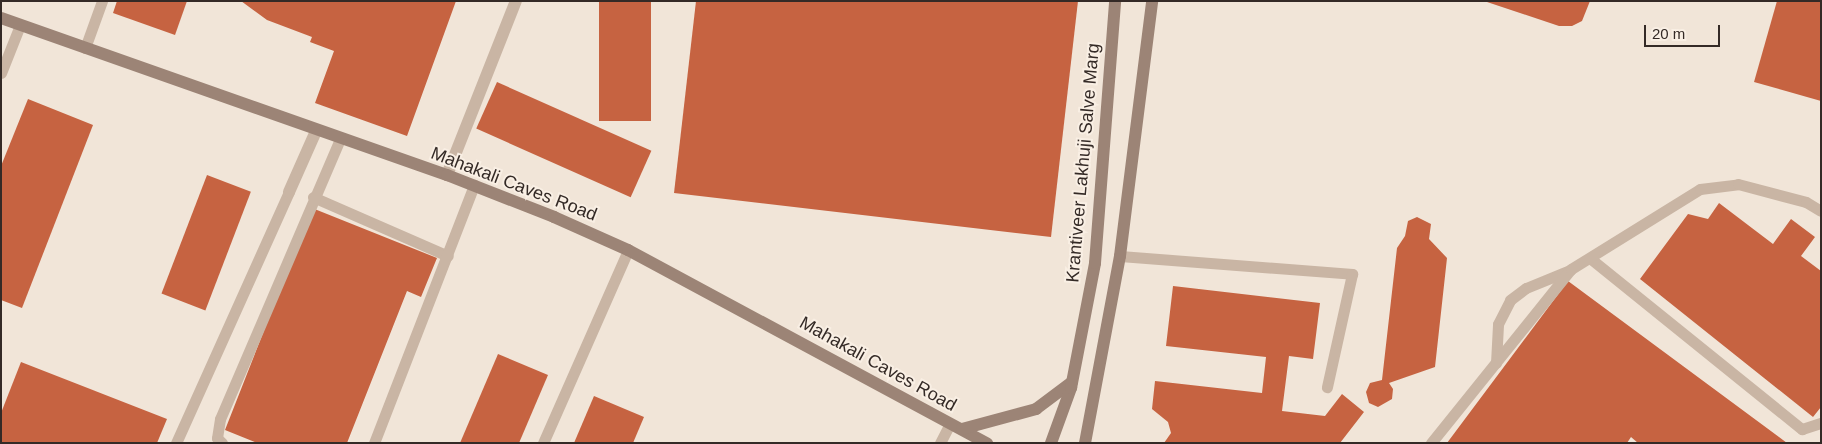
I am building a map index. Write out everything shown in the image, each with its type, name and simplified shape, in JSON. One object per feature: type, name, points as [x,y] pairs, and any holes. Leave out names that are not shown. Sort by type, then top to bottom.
[{"type":"main road","name":"Krantiveer Lakhuji Salve Marg","points":[[1051,443],[1072,382],[1095,263],[1115,1]]},
{"type":"main road","points":[[1085,443],[1120,256],[1152,1]]},
{"type":"main road","name":"Mahakali Caves Road","points":[[1,18],[316,131],[447,175],[628,250],[987,443]]},
{"type":"main road","points":[[962,430],[1036,409],[1072,382]]},
{"type":"street","points":[[447,175],[516,1]]},
{"type":"street","points":[[289,192],[316,131]]},
{"type":"lane","points":[[85,48],[102,1]]},
{"type":"lane","points":[[1,73],[20,25]]},
{"type":"lane","points":[[222,443],[217,438],[220,419],[313,197],[340,139]]},
{"type":"lane","points":[[1496,363],[1498,324],[1510,300],[1526,288],[1571,270],[1700,189],[1710,186],[1738,184],[1806,202],[1821,211]]},
{"type":"lane","points":[[374,443],[474,185]]},
{"type":"lane","points":[[176,443],[289,192]]},
{"type":"lane","points":[[313,197],[448,256]]},
{"type":"lane","points":[[543,443],[628,250]]},
{"type":"lane","points":[[1120,256],[1352,274],[1326,387]]},
{"type":"lane","points":[[1591,258],[1802,429],[1821,422]]},
{"type":"lane","points":[[1431,443],[1571,270]]},
{"type":"lane","points":[[940,443],[950,423]]},
{"type":"building","points":[[117,1],[187,1],[175,35],[113,13]]},
{"type":"building","points":[[241,1],[456,1],[407,136],[315,103],[334,51],[310,42],[312,37],[267,20]]},
{"type":"building","points":[[599,1],[651,1],[651,121],[599,121]]},
{"type":"building","points":[[696,1],[1078,1],[1051,237],[674,193]]},
{"type":"building","points":[[1484,1],[1590,1],[1582,21],[1572,26],[1559,26]]},
{"type":"building","points":[[1777,1],[1821,1],[1821,101],[1754,82]]},
{"type":"building","points":[[497,82],[651,151],[631,197],[476,129]]},
{"type":"building","points":[[28,99],[93,125],[22,308],[1,300],[1,166]]},
{"type":"building","points":[[207,175],[251,192],[205,310],[161,294]]},
{"type":"building","points":[[1719,203],[1773,244],[1791,219],[1815,237],[1801,256],[1821,271],[1821,407],[1813,417],[1640,279],[1688,214],[1708,219]]},
{"type":"building","points":[[312,208],[437,258],[421,297],[407,291],[347,443],[257,443],[225,430]]},
{"type":"building","points":[[1417,217],[1431,224],[1429,239],[1447,258],[1435,367],[1389,383],[1393,389],[1392,399],[1378,407],[1369,403],[1366,392],[1370,383],[1382,380],[1397,248],[1405,236],[1408,221]]},
{"type":"building","points":[[1568,281],[1787,443],[1638,443],[1631,437],[1627,443],[1447,443]]},
{"type":"building","points":[[1173,286],[1320,303],[1313,359],[1289,356],[1282,411],[1325,416],[1342,394],[1364,412],[1340,443],[1164,443],[1171,433],[1168,422],[1152,409],[1155,381],[1262,393],[1266,357],[1166,346]]},
{"type":"building","points":[[498,354],[548,375],[519,443],[460,443]]},
{"type":"building","points":[[21,362],[167,419],[157,443],[1,443],[1,413]]},
{"type":"building","points":[[594,396],[644,417],[633,443],[574,443]]}]
